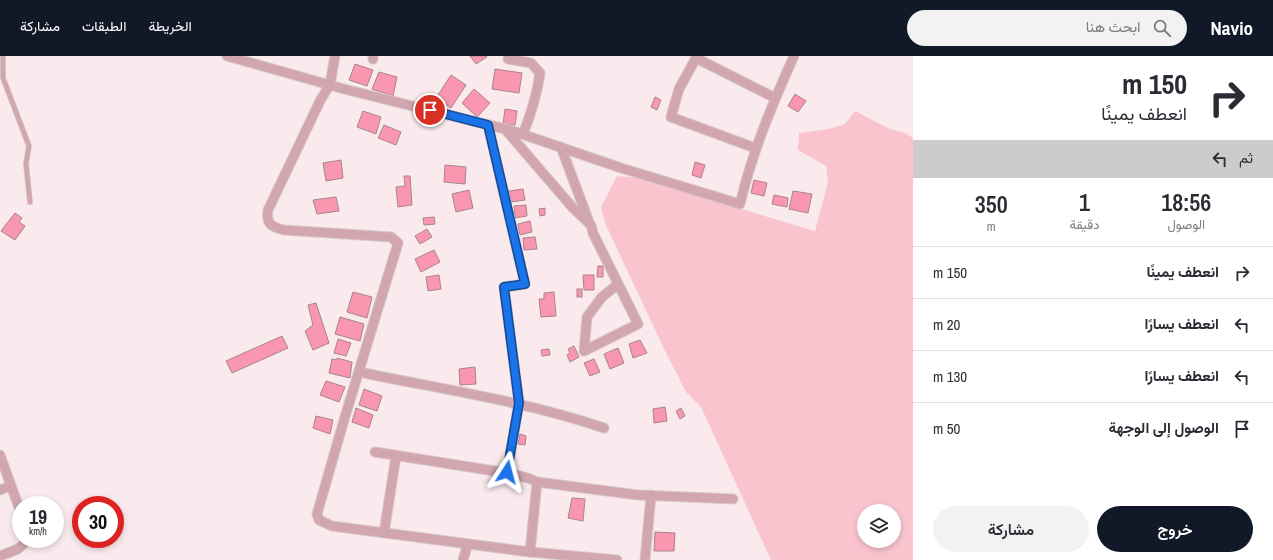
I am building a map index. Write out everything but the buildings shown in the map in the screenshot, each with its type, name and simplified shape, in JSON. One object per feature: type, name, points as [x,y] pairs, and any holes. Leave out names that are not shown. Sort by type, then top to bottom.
[{"type":"street","points":[[227,56],[505,129],[621,168],[740,204],[755,148],[794,56]]},
{"type":"street","points":[[335,56],[330,84],[320,101],[271,203],[267,219],[275,228],[284,230],[391,237],[398,243],[317,514],[319,520],[332,526],[384,533],[578,558],[617,560]]},
{"type":"street","points":[[755,148],[671,117],[679,89],[696,57],[775,98]]},
{"type":"street","points":[[508,59],[531,63],[540,74],[538,89],[532,111],[522,134]]},
{"type":"street","points":[[488,125],[525,284],[504,287],[519,403],[507,472]]},
{"type":"street","points":[[505,129],[573,208],[591,225]]},
{"type":"street","points":[[561,147],[593,233],[638,324],[584,351],[587,316],[602,297],[618,284]]},
{"type":"street","points":[[359,372],[519,403],[604,428]]},
{"type":"street","points":[[375,452],[507,472],[537,482],[651,496],[733,499]]},
{"type":"street","points":[[0,455],[14,496]]},
{"type":"street","points":[[384,533],[396,456]]},
{"type":"street","points":[[530,552],[537,482]]},
{"type":"street","points":[[0,490],[10,486]]},
{"type":"street","points":[[645,560],[651,496]]},
{"type":"street","points":[[462,560],[468,544]]},
{"type":"street","points":[[0,556],[19,548]]},
{"type":"lane","points":[[3,56],[3,78],[29,146],[26,164],[30,202]]},
{"type":"shaded area","points":[[855,111],[888,128],[905,133],[913,138],[913,560],[771,560],[701,407],[686,392],[665,351],[605,223],[601,207],[617,176],[638,178],[815,231],[828,182],[826,166],[798,150],[799,133],[829,129],[845,124]]},
{"type":"route","points":[[430,110],[488,125],[525,284],[504,287],[519,403],[507,472]]}]
